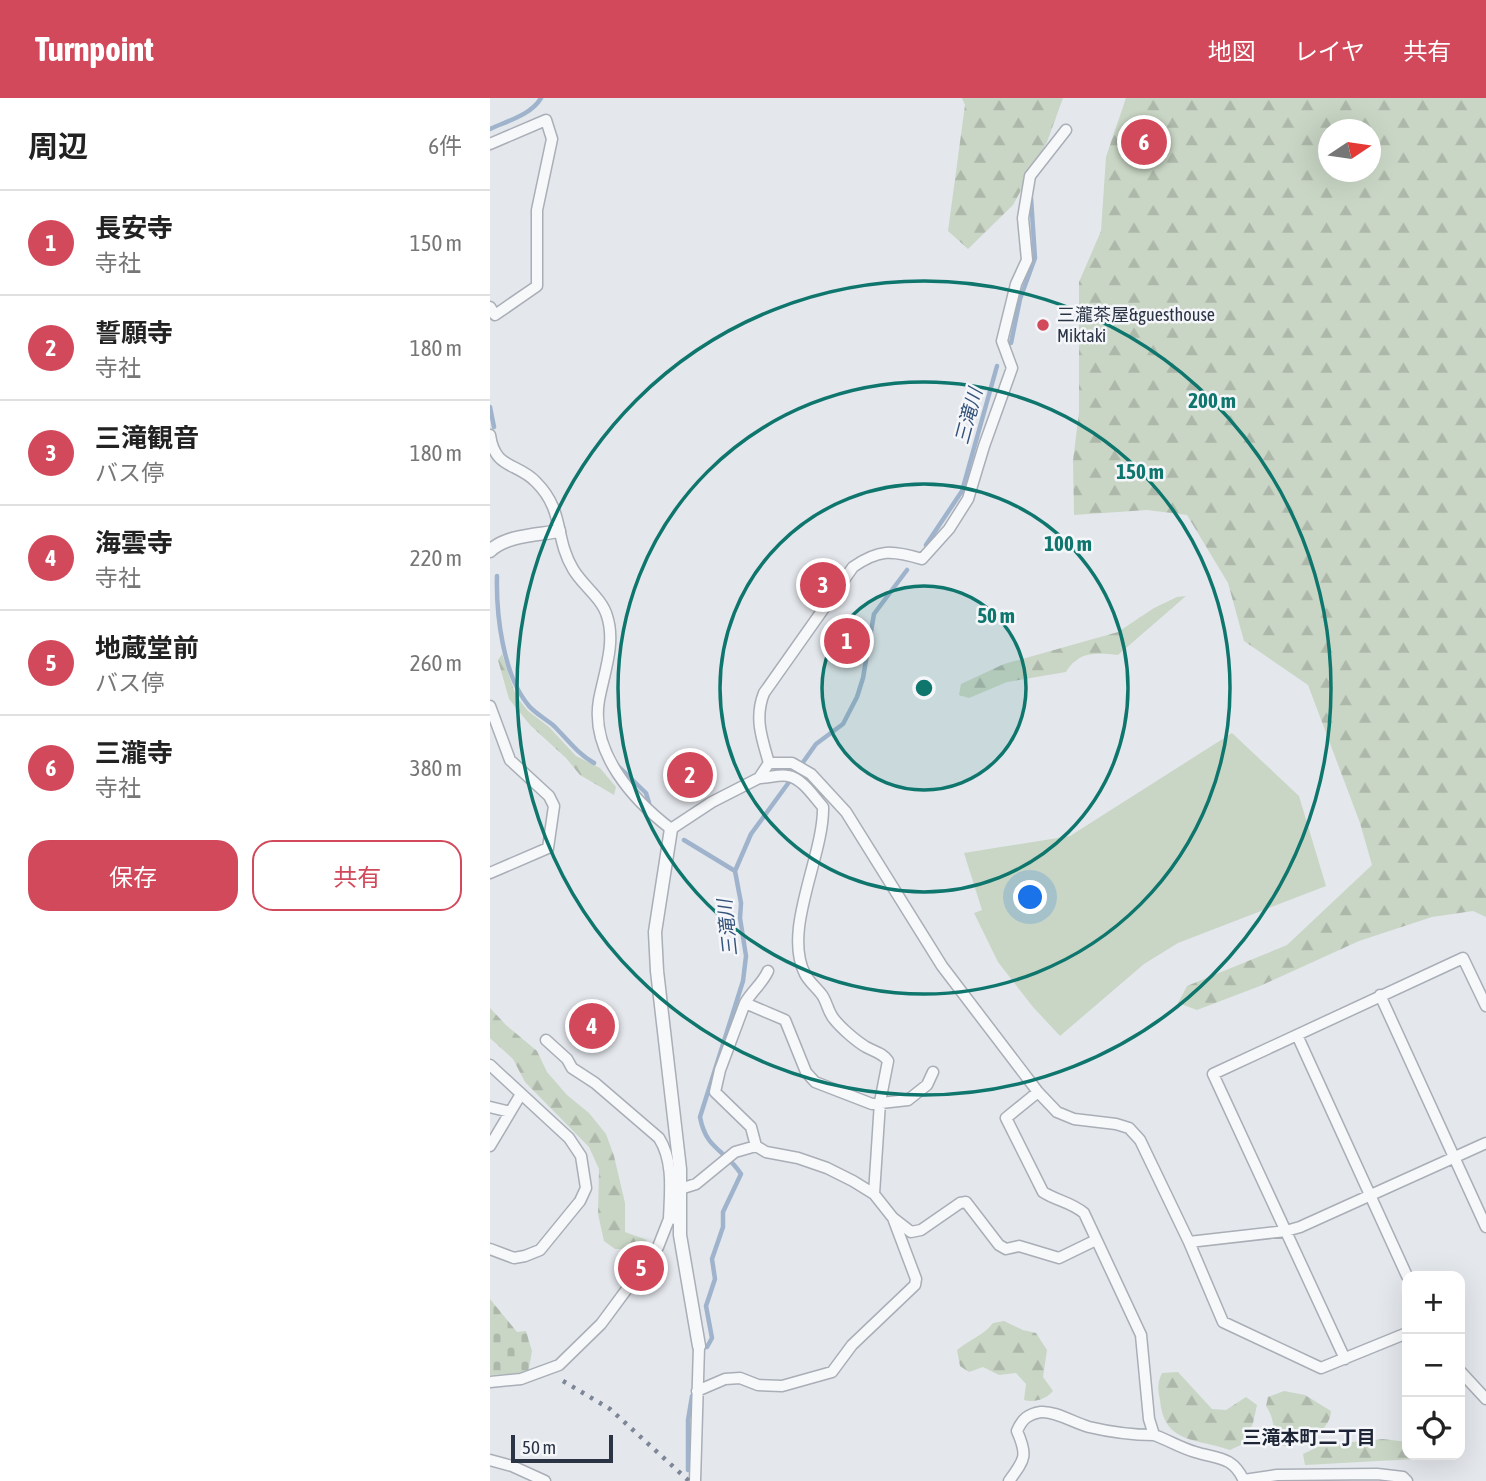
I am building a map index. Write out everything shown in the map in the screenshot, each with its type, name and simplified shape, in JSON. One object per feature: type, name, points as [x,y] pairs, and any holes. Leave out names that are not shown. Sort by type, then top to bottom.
[{"type":"street","points":[[490,144],[546,120],[552,139],[537,210],[537,286],[495,315],[490,307]]},
{"type":"street","points":[[759,778],[769,763],[759,727],[758,707],[764,694],[853,567],[868,557],[886,551],[922,559],[949,529],[968,499],[1012,368],[1002,341],[1016,284],[1027,260],[1023,218],[1030,176],[1066,130]]},
{"type":"street","points":[[490,435],[492,450],[509,467],[533,478],[548,496],[557,513],[559,531],[572,568],[607,612],[610,624],[608,661],[598,703],[599,729],[612,768],[657,819],[671,830]]},
{"type":"street","points":[[490,551],[496,544],[559,531]]},
{"type":"street","points":[[490,706],[510,760],[550,796],[554,806],[548,848],[490,873]]},
{"type":"street","points":[[769,763],[792,763],[811,774],[846,812],[942,965],[1038,1092],[1057,1112],[1074,1119],[1129,1128],[1140,1140],[1189,1242],[1223,1322],[1321,1368],[1405,1334]]},
{"type":"street","points":[[490,1382],[521,1379],[559,1365],[601,1324],[658,1247],[675,1218],[680,1169],[655,933],[671,830],[712,802],[759,778],[786,775],[797,779],[823,807],[818,850],[798,927],[799,954],[805,975],[822,996],[833,1018],[864,1046],[884,1055],[888,1061],[880,1101],[874,1194]]},
{"type":"street","points":[[1345,1359],[1213,1074],[1463,958],[1486,1006]]},
{"type":"street","points":[[768,971],[762,984],[750,994],[745,1003],[720,1070],[715,1092],[751,1127],[756,1146],[766,1152],[798,1158],[827,1168],[874,1194],[893,1218],[911,1232],[921,1230],[960,1203],[966,1202],[999,1245],[1006,1248],[1019,1246],[1059,1258],[1096,1240]]},
{"type":"street","points":[[1381,995],[1486,1227]]},
{"type":"street","points":[[745,1003],[785,1020],[806,1072],[815,1082],[872,1104],[908,1100],[927,1085],[933,1072]]},
{"type":"street","points":[[1297,1035],[1405,1271]]},
{"type":"street","points":[[545,1040],[567,1059],[572,1068],[595,1083],[659,1138],[666,1148],[675,1218],[699,1334],[698,1480]]},
{"type":"street","points":[[490,1065],[569,1138],[581,1156],[586,1188],[580,1201],[540,1250],[514,1258],[490,1249]]},
{"type":"street","points":[[1038,1092],[1006,1118],[1043,1192],[1073,1204],[1084,1213],[1142,1335],[1154,1435]]},
{"type":"street","points":[[490,1146],[522,1094]]},
{"type":"street","points":[[490,1107],[510,1112]]},
{"type":"street","points":[[1189,1242],[1286,1231],[1486,1143]]},
{"type":"street","points":[[680,1189],[696,1184],[735,1152],[756,1146]]},
{"type":"street","points":[[698,1391],[725,1379],[740,1378],[758,1385],[782,1386],[832,1372],[852,1345],[915,1285],[916,1279],[893,1218]]},
{"type":"street","points":[[1465,1376],[1486,1399]]},
{"type":"street","points":[[1009,1481],[1023,1462],[1026,1451],[1017,1431],[1021,1420],[1031,1414],[1045,1412],[1088,1427],[1154,1435],[1196,1452],[1219,1456],[1238,1468],[1244,1480],[1277,1475],[1377,1474],[1403,1477],[1407,1481]]},
{"type":"street","points":[[490,1460],[512,1466],[545,1481]]},
{"type":"green space","points":[[962,98],[1063,98],[1047,142],[1013,205],[968,249],[948,231],[965,105]]},
{"type":"green space","points":[[1126,98],[1486,98],[1486,917],[1473,911],[1432,917],[1359,941],[1260,986],[1197,1010],[1178,1003],[1187,986],[1287,945],[1372,865],[1360,823],[1308,685],[1244,641],[1228,583],[1187,515],[1147,510],[1074,515],[1073,461],[1079,412],[1079,282],[1101,231],[1106,157]]},
{"type":"green space","points":[[1186,596],[1118,655],[1088,655],[1076,660],[1066,672],[1007,682],[969,698],[959,695],[961,684],[1004,664],[1118,632],[1154,608],[1177,597]]},
{"type":"green space","points":[[502,654],[516,696],[528,711],[549,727],[576,756],[600,768],[616,787],[614,795],[580,775],[566,758],[530,725],[509,699],[498,660]]},
{"type":"green space","points":[[1232,733],[1299,796],[1326,886],[1178,943],[1144,964],[1060,1036],[998,962],[974,913],[982,910],[964,853],[1070,836]]},
{"type":"green space","points":[[490,1008],[537,1051],[547,1072],[567,1095],[589,1113],[606,1134],[625,1203],[625,1232],[647,1240],[642,1249],[615,1249],[604,1241],[598,1214],[599,1169],[589,1147],[525,1082],[513,1059],[490,1038]]},
{"type":"green space","points":[[490,1299],[517,1332],[526,1331],[532,1351],[528,1373],[490,1375]]},
{"type":"green space","points":[[1004,1321],[1036,1333],[1047,1350],[1043,1377],[1053,1391],[1044,1398],[1036,1401],[1024,1400],[1026,1384],[1016,1373],[999,1375],[983,1367],[969,1372],[960,1366],[957,1350],[993,1323]]},
{"type":"green space","points":[[1178,1372],[1212,1409],[1226,1410],[1246,1397],[1257,1405],[1253,1423],[1243,1444],[1230,1450],[1194,1441],[1175,1432],[1168,1425],[1163,1414],[1159,1383],[1162,1373]]},
{"type":"green space","points":[[1284,1391],[1305,1395],[1331,1411],[1325,1426],[1319,1432],[1303,1441],[1277,1447],[1273,1421],[1266,1406],[1268,1397]]},
{"type":"green space","points":[[1383,1439],[1402,1441],[1402,1460],[1305,1465],[1303,1454],[1322,1445]]},
{"type":"waterway","points":[[490,129],[525,113],[541,98]]},
{"type":"waterway","name":"三滝川","points":[[1011,343],[1020,299],[1035,258],[1031,198]]},
{"type":"waterway","name":"三滝川","points":[[926,545],[962,491],[997,366]]},
{"type":"waterway","points":[[490,407],[494,427]]},
{"type":"waterway","name":"三滝川","points":[[799,768],[816,744],[843,724],[863,678],[874,614],[907,570]]},
{"type":"waterway","points":[[497,576],[503,644],[507,662],[520,693],[532,709],[594,763]]},
{"type":"waterway","points":[[618,766],[646,793],[649,803]]},
{"type":"waterway","name":"三滝川","points":[[707,1347],[712,1338],[706,1306],[715,1279],[712,1259],[723,1227],[723,1212],[741,1174],[711,1143],[700,1117],[743,981],[746,956],[735,871],[751,834],[792,778]]},
{"type":"waterway","points":[[684,840],[735,871]]},
{"type":"waterway","name":"三滝川","points":[[688,1470],[688,1420],[692,1396]]},
{"type":"railway","points":[[563,1381],[610,1409],[689,1481]]},
{"type":"place","name":"三瀧寺","points":[[1144,142]]},
{"type":"place","name":"三瀧茶屋&guesthouse Miktaki","points":[[1043,325]]},
{"type":"place","name":"三滝観音","points":[[823,585]]},
{"type":"place","name":"長安寺","points":[[847,641]]},
{"type":"place","name":"誓願寺","points":[[690,775]]},
{"type":"place","name":"海雲寺","points":[[592,1026]]},
{"type":"place","name":"地蔵堂前","points":[[641,1268]]},
{"type":"district","name":"三滝本町二丁目","points":[[1309,1437]]}]
